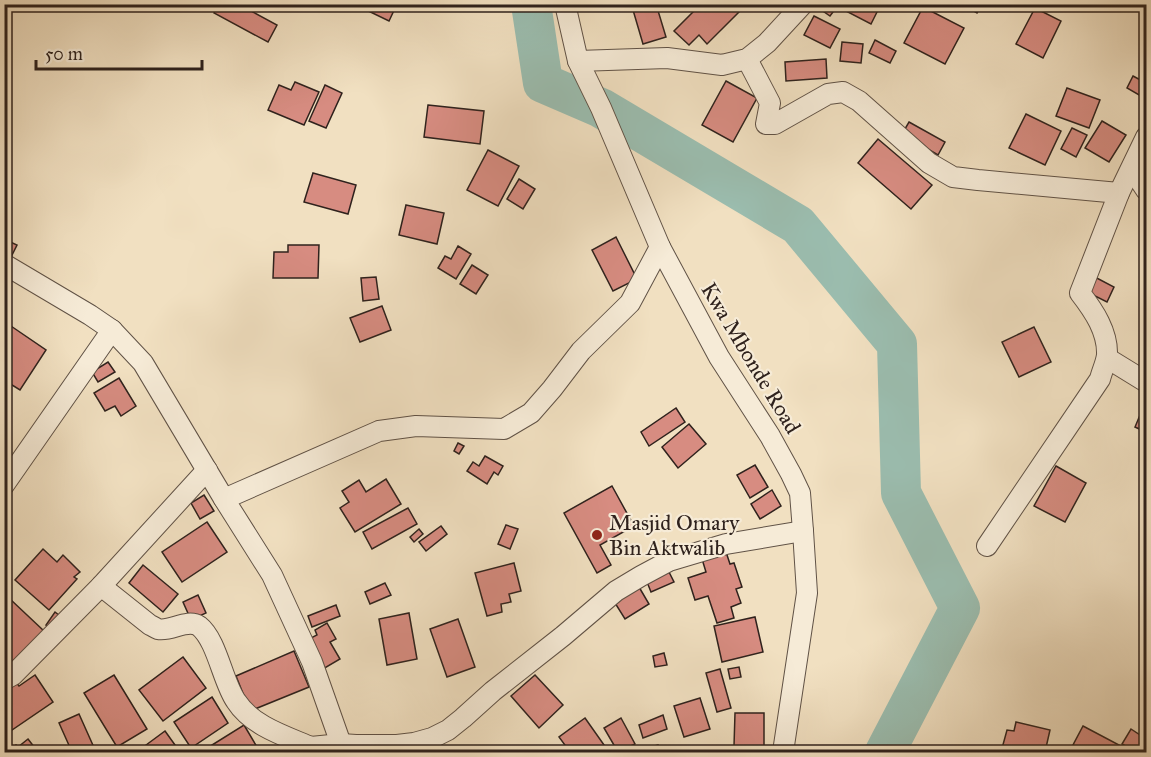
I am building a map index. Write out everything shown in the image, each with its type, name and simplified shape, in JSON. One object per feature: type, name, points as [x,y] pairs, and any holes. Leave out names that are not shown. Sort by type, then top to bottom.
[{"type":"street","name":"Kwa Mbonde Road","points":[[565,4],[578,61],[601,108],[660,247],[719,357],[770,436],[800,493],[807,593],[783,753]]},
{"type":"street","points":[[578,61],[667,58],[722,65],[747,59],[767,43],[803,4]]},
{"type":"street","points":[[747,59],[770,103],[766,124],[775,124],[828,93],[843,92],[859,101],[929,164],[953,177],[1119,193]]},
{"type":"street","points":[[987,546],[1100,379],[1107,358],[1107,339],[1091,306],[1080,293],[1119,193],[1146,137]]},
{"type":"street","points":[[1132,169],[1146,190]]},
{"type":"street","points":[[224,499],[380,431],[416,426],[504,429],[531,412],[581,351],[630,303],[660,247]]},
{"type":"street","points":[[4,264],[112,330],[143,363],[272,575],[351,747]]},
{"type":"street","points":[[4,485],[112,330]]},
{"type":"street","points":[[1107,358],[1146,382]]},
{"type":"street","points":[[4,680],[13,675],[101,586],[207,470]]},
{"type":"street","points":[[101,586],[159,630],[196,624],[203,630],[214,649],[235,701],[249,716],[306,750],[397,745],[432,738],[448,730],[616,591],[669,561],[726,544],[803,531]]},
{"type":"building","points":[[218,4],[238,4],[277,25],[268,42],[214,13]]},
{"type":"building","points":[[358,4],[397,4],[389,21]]},
{"type":"building","points":[[656,4],[666,37],[643,44],[633,10]]},
{"type":"building","points":[[701,4],[741,4],[744,7],[707,44],[699,35],[689,45],[674,31]]},
{"type":"building","points":[[823,4],[839,4],[830,16],[820,9]]},
{"type":"building","points":[[845,4],[881,4],[871,24],[842,9]]},
{"type":"building","points":[[962,4],[982,4],[977,13]]},
{"type":"building","points":[[923,7],[964,28],[945,64],[904,43]]},
{"type":"building","points":[[1035,8],[1061,21],[1043,58],[1016,44]]},
{"type":"building","points":[[814,16],[840,29],[830,48],[804,35]]},
{"type":"building","points":[[875,40],[896,51],[890,63],[869,53]]},
{"type":"building","points":[[842,42],[863,44],[861,63],[840,61]]},
{"type":"building","points":[[826,59],[827,78],[786,81],[785,62]]},
{"type":"building","points":[[1133,76],[1144,82],[1146,77],[1146,99],[1127,88]]},
{"type":"building","points":[[726,81],[757,98],[733,142],[702,125]]},
{"type":"building","points":[[295,82],[319,92],[304,125],[268,110],[279,85],[291,90]]},
{"type":"building","points":[[325,85],[342,93],[326,128],[309,121]]},
{"type":"building","points":[[1067,88],[1100,100],[1089,128],[1056,116]]},
{"type":"building","points":[[428,105],[484,111],[480,144],[424,137]]},
{"type":"building","points":[[1026,114],[1061,131],[1045,165],[1009,148]]},
{"type":"building","points":[[1102,121],[1126,135],[1109,162],[1085,148]]},
{"type":"building","points":[[909,122],[945,142],[938,155],[902,134]]},
{"type":"building","points":[[1072,128],[1087,135],[1076,157],[1061,149]]},
{"type":"building","points":[[878,139],[932,185],[911,209],[858,163]]},
{"type":"building","points":[[488,150],[519,166],[498,206],[467,190]]},
{"type":"building","points":[[313,173],[356,185],[348,214],[304,202]]},
{"type":"building","points":[[519,179],[535,189],[523,209],[507,199]]},
{"type":"building","points":[[406,205],[444,213],[437,244],[399,235]]},
{"type":"building","points":[[616,237],[637,279],[613,291],[592,250]]},
{"type":"building","points":[[4,239],[17,245],[12,255],[4,252]]},
{"type":"building","points":[[288,245],[319,245],[318,278],[273,278],[274,252],[288,252]]},
{"type":"building","points":[[458,246],[471,254],[456,279],[438,268],[445,256],[451,259]]},
{"type":"building","points":[[472,265],[488,275],[476,294],[460,284]]},
{"type":"building","points":[[1091,275],[1114,287],[1107,302],[1083,290]]},
{"type":"building","points":[[376,277],[379,299],[363,301],[361,278]]},
{"type":"building","points":[[382,306],[391,330],[360,342],[350,318]]},
{"type":"building","points":[[8,324],[46,350],[20,390],[4,380],[4,329]]},
{"type":"building","points":[[1034,327],[1051,362],[1019,377],[1002,342]]},
{"type":"building","points":[[108,362],[115,372],[98,382],[92,372]]},
{"type":"building","points":[[119,378],[136,406],[121,416],[115,406],[105,411],[94,393]]},
{"type":"building","points":[[676,408],[685,422],[649,446],[641,432]]},
{"type":"building","points":[[1143,408],[1146,410],[1146,432],[1135,427]]},
{"type":"building","points":[[689,424],[706,444],[678,468],[662,447]]},
{"type":"building","points":[[458,443],[464,446],[459,454],[454,451]]},
{"type":"building","points":[[485,456],[503,466],[498,475],[494,472],[487,484],[467,471],[473,462],[479,466]]},
{"type":"building","points":[[755,465],[768,487],[750,498],[737,475]]},
{"type":"building","points":[[1056,466],[1086,483],[1065,522],[1034,506]]},
{"type":"building","points":[[386,479],[401,504],[355,532],[340,508],[349,502],[342,491],[359,480],[366,492]]},
{"type":"building","name":"Masjid Omary Bin Aktwalib","points":[[612,486],[634,526],[600,545],[611,565],[597,573],[564,513]]},
{"type":"building","points":[[772,490],[781,506],[760,519],[751,504]]},
{"type":"building","points":[[204,495],[214,511],[200,519],[191,503]]},
{"type":"building","points":[[408,508],[417,524],[372,549],[363,532]]},
{"type":"building","points":[[207,522],[227,552],[182,582],[162,552]]},
{"type":"building","points":[[506,525],[518,529],[510,549],[498,544]]},
{"type":"building","points":[[441,526],[447,534],[426,551],[419,542]]},
{"type":"building","points":[[419,529],[423,534],[414,542],[410,537]]},
{"type":"building","points":[[43,549],[57,562],[63,555],[80,572],[74,577],[77,579],[49,610],[15,580]]},
{"type":"building","points":[[726,552],[730,564],[734,563],[742,587],[736,589],[741,603],[731,607],[734,618],[717,623],[708,596],[695,600],[688,578],[706,572],[702,559]]},
{"type":"building","points":[[514,563],[521,591],[509,594],[511,602],[501,604],[502,612],[487,616],[475,573]]},
{"type":"building","points":[[143,565],[178,594],[163,612],[129,583]]},
{"type":"building","points":[[669,572],[674,582],[651,592],[647,582]]},
{"type":"building","points":[[385,583],[391,595],[370,604],[365,592]]},
{"type":"building","points":[[639,587],[649,604],[625,619],[615,603]]},
{"type":"building","points":[[198,595],[206,613],[191,620],[183,602]]},
{"type":"building","points":[[10,599],[44,631],[8,668],[4,664],[4,605]]},
{"type":"building","points":[[1146,601],[1146,615],[1140,605]]},
{"type":"building","points":[[336,605],[340,616],[312,627],[308,616]]},
{"type":"building","points":[[55,612],[64,619],[54,631],[46,625]]},
{"type":"building","points":[[409,613],[417,659],[387,665],[379,619]]},
{"type":"building","points":[[755,617],[763,652],[722,662],[714,626]]},
{"type":"building","points":[[458,619],[475,667],[447,677],[430,629]]},
{"type":"building","points":[[327,623],[336,639],[330,642],[340,659],[323,669],[307,640],[317,635],[315,630]]},
{"type":"building","points":[[294,651],[309,687],[250,711],[236,676]]},
{"type":"building","points":[[664,653],[667,665],[655,667],[653,656]]},
{"type":"building","points":[[183,657],[206,688],[163,721],[139,690]]},
{"type":"building","points":[[739,667],[741,677],[730,679],[728,669]]},
{"type":"building","points":[[720,669],[731,708],[717,712],[706,673]]},
{"type":"building","points":[[35,675],[53,702],[12,730],[4,719],[4,684],[13,678],[19,686]]},
{"type":"building","points":[[114,675],[147,729],[117,747],[84,693]]},
{"type":"building","points":[[535,675],[563,705],[539,728],[511,696]]},
{"type":"building","points":[[212,697],[228,723],[191,748],[174,722]]},
{"type":"building","points":[[700,698],[710,729],[684,737],[674,706]]},
{"type":"building","points":[[735,713],[764,713],[764,747],[734,746]]},
{"type":"building","points":[[79,714],[96,752],[72,752],[59,723]]},
{"type":"building","points":[[663,715],[667,729],[643,738],[639,725]]},
{"type":"building","points":[[585,718],[609,752],[570,752],[559,737]]},
{"type":"building","points":[[621,718],[635,744],[618,752],[604,728]]},
{"type":"building","points":[[1016,722],[1050,730],[1045,752],[1001,752],[1007,730],[1014,731]]},
{"type":"building","points":[[244,725],[260,752],[217,752],[212,745]]},
{"type":"building","points":[[1083,726],[1119,745],[1114,752],[1079,752],[1081,749],[1073,745]]},
{"type":"building","points":[[1131,729],[1146,739],[1146,752],[1136,752],[1122,744]]},
{"type":"building","points":[[165,731],[180,752],[146,752],[142,748]]},
{"type":"building","points":[[28,739],[38,752],[5,752],[16,745],[18,747]]},
{"type":"building","points":[[658,745],[660,752],[642,752],[641,750]]},
{"type":"waterway","points":[[531,4],[543,83],[601,108],[798,225],[897,344],[901,493],[960,608],[885,752]]},
{"type":"place","name":"Masjid Omary Bin Aktwalib","points":[[597,535]]}]
